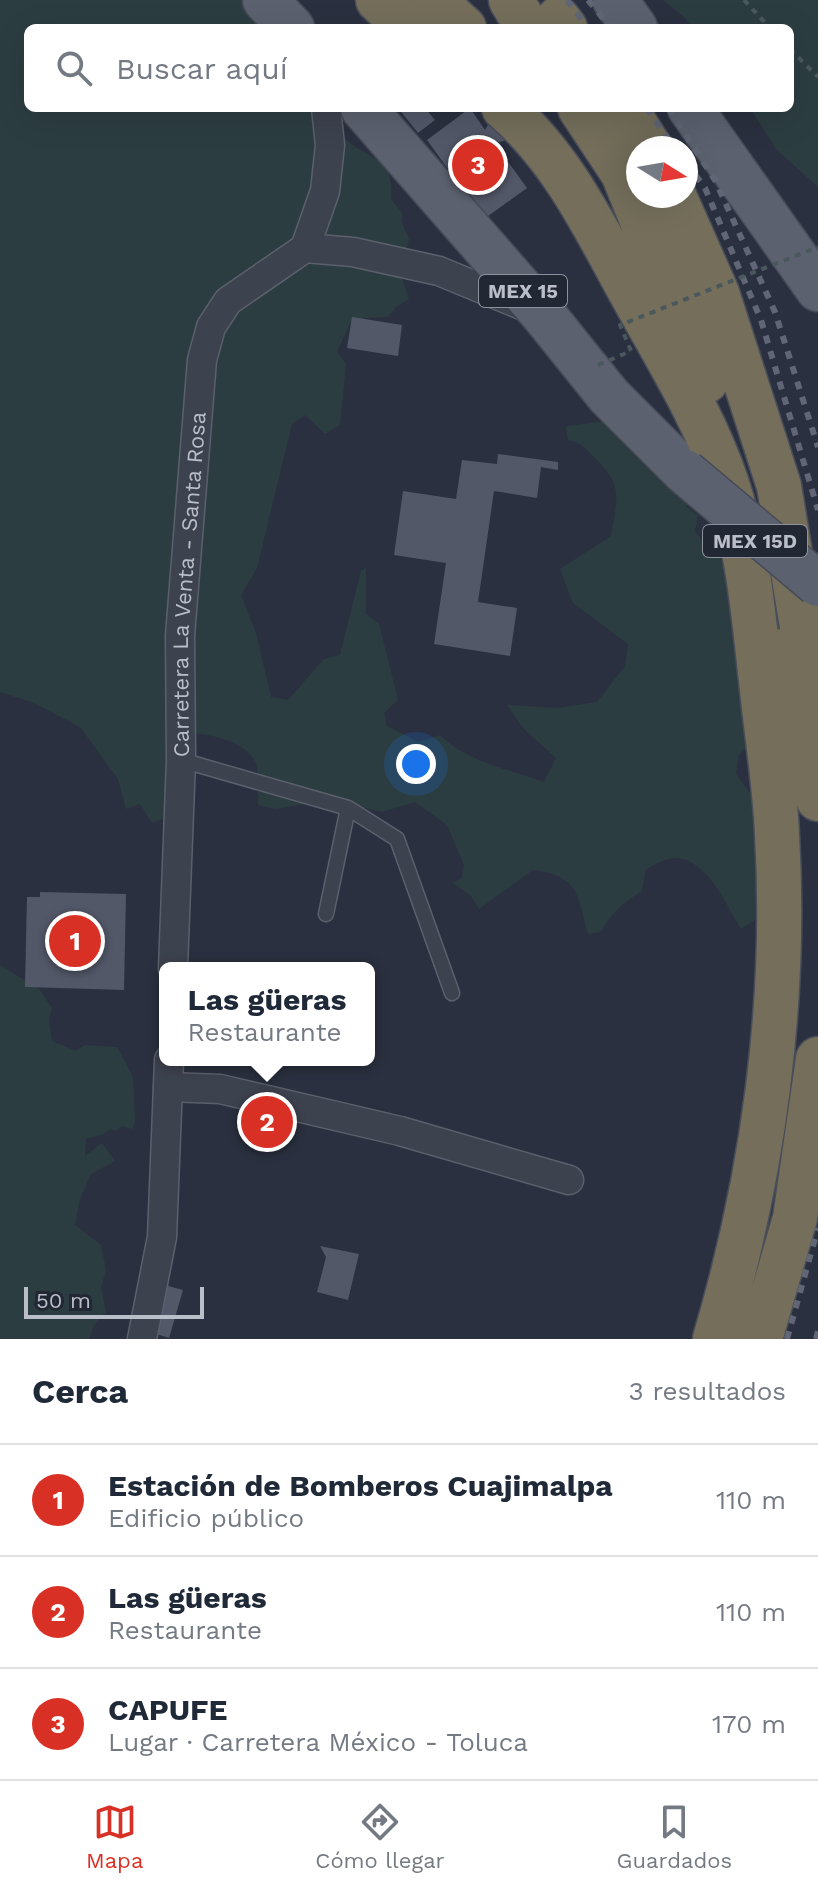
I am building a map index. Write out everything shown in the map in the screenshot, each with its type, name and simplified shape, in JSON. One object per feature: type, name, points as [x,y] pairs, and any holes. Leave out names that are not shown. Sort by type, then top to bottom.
[{"type":"highway","points":[[378,0],[404,24]]},
{"type":"highway","points":[[433,0],[460,24]]},
{"type":"highway","points":[[450,0],[469,24]]},
{"type":"highway","points":[[511,0],[547,15]]},
{"type":"highway","name":"MEX 15D","points":[[508,112],[550,158],[587,211],[680,382],[726,482],[745,548],[771,759],[777,836],[778,929],[771,1059],[748,1216],[715,1339]]},
{"type":"highway","points":[[540,112],[581,162],[669,290]]},
{"type":"highway","points":[[583,112],[623,173],[669,290]]},
{"type":"highway","points":[[628,112],[642,136]]},
{"type":"highway","name":"MEX 15D","points":[[679,208],[717,293],[779,486],[812,688],[818,762]]},
{"type":"highway","name":"MEX 15D","points":[[669,290],[702,368],[740,477],[818,799]]},
{"type":"highway","points":[[760,1339],[795,1218],[814,1111],[818,1059]]},
{"type":"main road","points":[[265,0],[288,24]]},
{"type":"main road","points":[[615,0],[632,24]]},
{"type":"main road","name":"MEX 15","points":[[366,112],[543,314],[609,396],[685,472],[818,584]]},
{"type":"main road","points":[[693,112],[818,289]]},
{"type":"street","points":[[326,112],[330,145],[325,191],[305,248],[353,252],[439,271],[543,314]]},
{"type":"street","name":"Carretera La Venta - Santa Rosa","points":[[173,962],[181,760],[180,636],[202,360],[211,327],[228,301],[305,248]]},
{"type":"street","points":[[142,1339],[162,1237],[169,1074],[400,1131],[569,1180]]},
{"type":"lane","points":[[181,760],[348,808],[397,839],[452,993]]},
{"type":"lane","points":[[326,914],[348,808]]},
{"type":"path","points":[[744,0],[766,24]]},
{"type":"path","points":[[794,53],[818,77]]},
{"type":"path","points":[[598,365],[631,351],[620,325],[818,247]]},
{"type":"shaded area","points":[[0,0],[287,0],[288,24],[24,24],[24,112],[333,112],[346,139],[386,168],[391,199],[403,214],[401,221],[409,239],[401,276],[409,299],[388,317],[366,318],[350,323],[337,352],[346,364],[340,425],[325,434],[305,415],[292,424],[257,568],[241,595],[256,633],[271,697],[288,700],[324,659],[340,655],[361,571],[366,567],[366,614],[379,624],[398,700],[384,713],[387,726],[418,742],[440,735],[475,758],[544,782],[556,758],[524,729],[507,705],[557,708],[597,702],[625,666],[628,644],[573,603],[560,569],[611,536],[616,502],[611,477],[586,449],[568,440],[566,426],[625,419],[679,473],[687,507],[698,515],[695,531],[703,543],[734,571],[736,665],[765,715],[760,734],[739,755],[736,774],[775,827],[770,910],[741,929],[706,875],[687,860],[675,858],[646,869],[642,891],[618,908],[601,932],[588,934],[578,898],[568,883],[560,877],[533,870],[479,909],[471,896],[453,883],[462,878],[464,865],[447,825],[415,802],[382,812],[328,800],[275,809],[258,805],[258,772],[254,759],[240,746],[202,734],[194,733],[173,815],[152,823],[140,804],[126,809],[118,779],[80,727],[34,703],[0,692]]},
{"type":"shaded area","points":[[663,0],[818,0],[818,187],[776,149],[753,112],[794,112],[794,24],[690,24]]},
{"type":"shaded area","points":[[0,965],[39,989],[52,1008],[49,1019],[52,1041],[76,1051],[85,1045],[117,1047],[133,1077],[135,1121],[132,1129],[122,1126],[116,1131],[110,1129],[86,1139],[85,1156],[102,1143],[115,1161],[91,1174],[80,1199],[75,1225],[101,1245],[106,1270],[101,1287],[106,1312],[94,1325],[89,1339],[0,1339]]},
{"type":"building","points":[[401,112],[428,112],[435,120],[418,133]]},
{"type":"building","points":[[465,112],[473,112],[485,130],[490,121],[506,140],[493,141],[527,188],[484,219],[427,140]]},
{"type":"building","points":[[352,317],[402,325],[398,356],[347,348]]},
{"type":"building","points":[[498,454],[558,462],[558,470],[541,467],[537,498],[494,491],[478,602],[517,608],[510,656],[434,644],[446,563],[394,555],[403,491],[456,499],[462,460],[497,464]]},
{"type":"building","points":[[40,892],[126,894],[124,990],[25,987],[27,897],[40,897]]},
{"type":"building","points":[[320,1246],[359,1254],[348,1300],[317,1292],[326,1257]]},
{"type":"building","points":[[161,1284],[183,1290],[169,1338],[147,1331]]},
{"type":"railway","points":[[567,0],[585,24]]},
{"type":"railway","points":[[588,0],[608,24]]},
{"type":"railway","points":[[649,112],[666,136]]},
{"type":"railway","points":[[671,112],[715,180],[775,312],[818,447]]},
{"type":"railway","points":[[698,178],[705,188],[761,320],[818,510]]},
{"type":"railway","points":[[787,1339],[818,1228]]},
{"type":"railway","points":[[816,1339],[818,1331]]},
{"type":"place","name":"CAPUFE","points":[[478,165]]},
{"type":"place","name":"Estación de Bomberos Cuajimalpa","points":[[75,941]]},
{"type":"place","name":"Las güeras","points":[[267,1122]]}]
